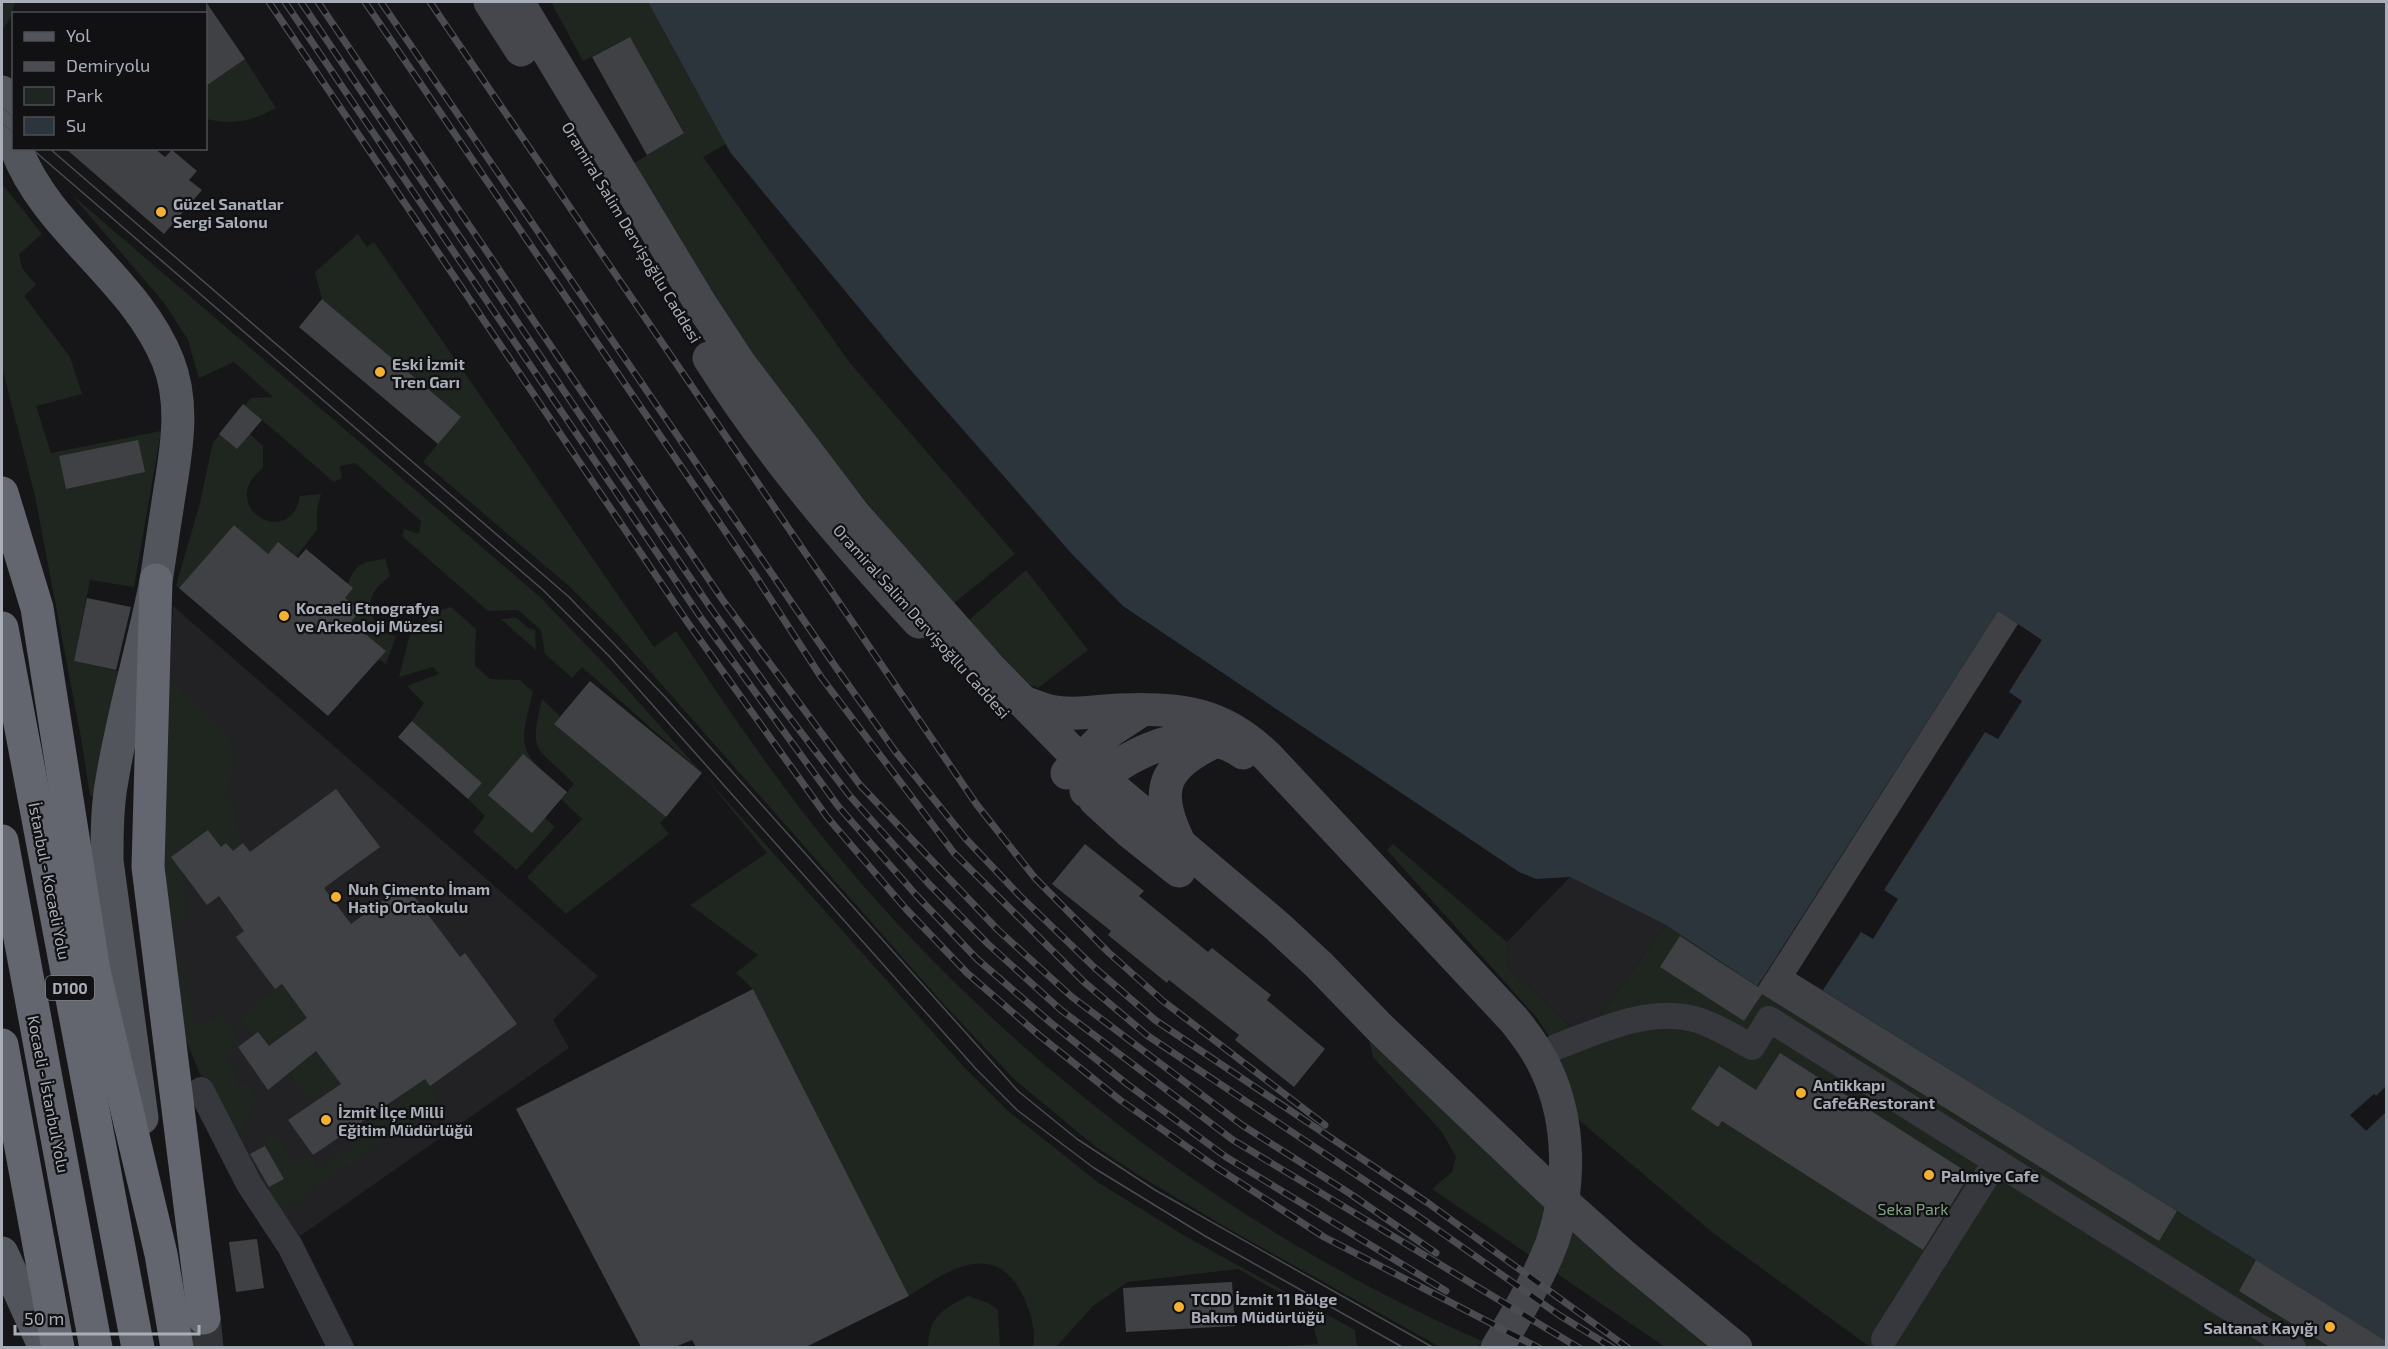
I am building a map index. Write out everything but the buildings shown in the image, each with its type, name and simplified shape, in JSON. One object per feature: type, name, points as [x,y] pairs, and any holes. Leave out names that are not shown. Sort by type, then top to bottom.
[{"type":"highway","points":[[2,493],[37,608],[94,971],[161,1254],[177,1347]]},
{"type":"highway","points":[[156,580],[148,867],[204,1318]]},
{"type":"highway","name":"İstanbul - Kocaeli Yolu","points":[[2,628],[138,1347]]},
{"type":"highway","name":"Kocaeli - İstanbul Yolu","points":[[2,841],[96,1347]]},
{"type":"highway","points":[[2,1045],[58,1347]]},
{"type":"main road","name":"Oramiral Salim Dervişoğllu Caddesi","points":[[490,2],[689,326],[752,422],[867,565],[971,678],[1083,776]]},
{"type":"main road","name":"Oramiral Salim Dervişoğllu Caddesi","points":[[518,2],[700,303],[740,364],[854,514],[1023,702],[1130,832],[1246,926],[1379,1027]]},
{"type":"main road","points":[[2,92],[12,133]]},
{"type":"main road","points":[[17,150],[24,170],[41,195],[133,301],[156,336],[169,364],[175,394],[179,432],[156,580],[112,780],[107,820],[107,861],[161,1254]]},
{"type":"main road","points":[[1023,702],[1050,711],[1142,710],[1202,715],[1220,722],[1251,741],[1514,1020],[1531,1042],[1546,1069],[1556,1095],[1562,1120],[1565,1179],[1559,1222],[1539,1273],[1497,1347]]},
{"type":"main road","points":[[1083,776],[1110,731],[1142,710]]},
{"type":"main road","points":[[1083,776],[1120,764],[1170,742],[1216,741],[1235,747],[1308,801]]},
{"type":"main road","points":[[1179,842],[1167,818],[1165,802],[1168,782],[1179,764],[1199,749],[1216,741]]},
{"type":"main road","points":[[1083,776],[1179,842],[1276,926],[1574,1212],[1736,1347]]},
{"type":"main road","points":[[2,1254],[45,1347]]},
{"type":"street","points":[[1556,1047],[1632,1021],[1677,1016],[1713,1025],[1752,1047],[1769,1019],[2293,1347]]},
{"type":"street","points":[[201,1090],[249,1184],[290,1246],[341,1347]]},
{"type":"street","points":[[1884,1339],[1996,1161]]},
{"type":"shaded area","name":"Nuh Çimento İmam Hatip Ortaokulu","points":[[173,606],[598,976],[553,1020],[569,1048],[300,1236],[266,1189],[199,1072],[185,1038],[168,964],[169,685]]},
{"type":"shaded area","points":[[1570,877],[1666,925],[1593,1025],[1570,1026],[1508,967],[1507,942]]},
{"type":"green space","points":[[2,2],[15,2],[11,17],[3,29]]},
{"type":"green space","points":[[551,2],[648,2],[726,144],[703,157],[850,363],[1015,554],[953,604],[850,482],[770,378],[709,287],[633,164],[684,132],[630,37],[583,61]]},
{"type":"green space","points":[[245,59],[276,108],[242,121],[226,122],[207,119],[207,85]]},
{"type":"green space","points":[[2,184],[42,234],[19,254],[22,268],[36,285],[24,296],[70,357],[82,394],[36,406],[51,453],[161,431],[134,587],[90,580],[74,661],[118,671],[101,795],[90,796],[35,496],[2,367]]},
{"type":"green space","points":[[72,195],[540,597],[611,671],[702,773],[582,667],[572,678],[545,654],[541,630],[518,610],[488,611],[403,537],[404,529],[419,534],[421,521],[355,463],[340,466],[342,478],[334,482],[262,420],[250,434],[263,446],[263,468],[250,483],[247,497],[251,508],[260,517],[271,522],[284,520],[294,512],[300,496],[321,494],[317,508],[317,530],[296,557],[340,595],[358,567],[385,558],[390,576],[374,591],[371,607],[374,621],[378,626],[383,631],[396,636],[386,664],[378,659],[385,650],[351,622],[360,611],[345,598],[343,600],[292,557],[293,554],[278,542],[268,554],[234,525],[179,588],[176,586],[200,503],[213,442],[251,398],[273,397],[234,362],[199,378],[188,340],[165,304]]},
{"type":"green space","points":[[358,234],[367,247],[374,242],[654,647],[676,631],[756,749],[820,834],[909,936],[980,1007],[1056,1074],[1136,1138],[1218,1196],[1304,1250],[1392,1299],[1482,1341],[1478,1347],[1440,1347],[1236,1233],[1096,1147],[1014,1079],[940,1000],[618,635],[569,586],[423,462],[460,417],[322,299],[315,272]]},
{"type":"green space","points":[[1026,570],[1088,650],[1038,688],[1029,684],[968,621]]},
{"type":"green space","points":[[451,607],[476,629],[475,666],[490,679],[520,680],[533,692],[524,740],[531,759],[540,768],[567,792],[574,784],[539,749],[536,731],[542,699],[560,716],[554,724],[666,817],[660,823],[669,834],[566,914],[527,877],[582,819],[561,799],[545,818],[555,827],[517,870],[473,832],[485,816],[468,799],[482,783],[412,721],[424,703],[407,686],[439,674],[433,667],[399,677],[413,623],[422,632],[430,613]]},
{"type":"green space","points":[[517,618],[528,628],[535,630],[536,650],[501,619]]},
{"type":"green space","points":[[169,679],[221,728],[230,740],[234,752],[225,797],[236,811],[234,816],[243,843],[233,851],[226,843],[221,847],[208,830],[172,857],[183,872],[184,917],[167,924],[161,869]]},
{"type":"green space","points":[[703,774],[963,1066],[1007,1110],[1099,1183],[1185,1236],[1355,1330],[1357,1347],[1273,1347],[1318,1344],[1309,1309],[1238,1269],[1128,1282],[1093,1306],[1056,1347],[1033,1347],[1032,1322],[1024,1298],[1013,1279],[1000,1268],[986,1264],[971,1264],[939,1277],[909,1296],[753,989],[736,973],[758,955],[690,905],[767,853]]},
{"type":"green space","name":"Seka Park","points":[[1393,844],[1507,942],[1508,967],[1570,1026],[1593,1025],[1666,925],[1758,986],[1766,973],[1797,992],[1805,980],[2386,1341],[2386,1347],[1870,1347],[1713,1233],[1579,1120],[1556,1047],[1537,1018],[1387,850]]},
{"type":"green space","points":[[168,952],[179,954],[193,1019],[201,1028],[222,1012],[241,1045],[226,1057],[239,1073],[233,1078],[239,1086],[245,1082],[257,1098],[237,1138],[217,1107],[185,1038]]},
{"type":"green space","points":[[282,984],[307,1018],[297,1026],[332,1072],[351,1072],[309,1100],[258,1032],[253,1036],[239,1018]]},
{"type":"green space","points":[[1369,1039],[1538,1197],[1708,1347],[1665,1347],[1432,1189],[1452,1172],[1456,1157],[1442,1132],[1373,1057]]},
{"type":"green space","points":[[401,1045],[438,1101],[282,1212],[266,1189],[284,1178],[265,1146],[271,1129],[295,1164],[309,1155],[319,1169],[366,1137],[360,1128],[408,1096],[383,1057]]},
{"type":"green space","points":[[968,1296],[988,1303],[998,1310],[1000,1347],[928,1347],[934,1321],[944,1310]]},
{"type":"water","points":[[648,2],[2386,2],[2386,1341],[1806,980],[1797,993],[1766,973],[1757,986],[1666,925],[1570,877],[1536,879],[1519,872],[1123,606],[1071,553],[908,367],[730,152]]},
{"type":"pier","points":[[1998,611],[2042,640],[2009,692],[2022,701],[1998,739],[1985,732],[1884,890],[1898,899],[1873,939],[1861,932],[1823,990],[1805,980],[1797,993],[1766,973]]},
{"type":"pier","points":[[2386,1086],[2386,1112],[2366,1131],[2350,1115]]},
{"type":"tunnel","points":[[204,1318],[207,1348]]},
{"type":"tram line","points":[[2,107],[12,116]]},
{"type":"tram line","points":[[2,123],[12,131]]},
{"type":"tram line","points":[[33,150],[543,590],[609,656],[976,1069],[1017,1110],[1094,1168],[1205,1236],[1404,1348]]},
{"type":"tram line","points":[[51,150],[569,597],[666,698],[1018,1091],[1077,1139],[1155,1190],[1434,1348]]},
{"type":"railway","points":[[269,2],[688,623],[827,817],[906,909],[967,973],[1040,1036],[1120,1100],[1216,1167],[1324,1237],[1539,1348]]},
{"type":"railway","points":[[285,2],[699,615],[838,806],[917,896],[977,959],[1127,1084],[1226,1157],[1446,1291]]},
{"type":"railway","points":[[301,2],[710,607],[849,795],[928,883],[988,944],[1061,1010],[1233,1140],[1579,1348]]},
{"type":"railway","points":[[318,2],[722,599],[860,785],[998,930],[1072,997],[1242,1125],[1349,1193],[1436,1253]]},
{"type":"railway","points":[[365,2],[755,575],[821,677],[954,853],[1084,982],[1148,1036],[1418,1216],[1559,1315],[1613,1348]]},
{"type":"railway","points":[[381,2],[835,666],[895,751],[966,839],[1020,896],[1095,968],[1155,1020],[1428,1203],[1628,1348]]},
{"type":"railway","points":[[430,2],[977,805],[1035,878],[1108,952],[1163,1001],[1325,1125]]},
{"type":"place","name":"Güzel Sanatlar Sergi Salonu","points":[[161,212]]},
{"type":"place","name":"Eski İzmit Tren Garı","points":[[380,372]]},
{"type":"place","name":"Kocaeli Etnografya ve Arkeoloji Müzesi","points":[[284,616]]},
{"type":"place","name":"Nuh Çimento İmam Hatip Ortaokulu","points":[[336,897]]},
{"type":"place","name":"Antikkapı Cafe&Restorant","points":[[1801,1093]]},
{"type":"place","name":"İzmit İlçe Milli Eğitim Müdürlüğü","points":[[326,1120]]},
{"type":"place","name":"Palmiye Cafe","points":[[1929,1175]]},
{"type":"place","name":"TCDD İzmit 11 Bölge Bakım Müdürlüğü","points":[[1179,1307]]},
{"type":"place","name":"Saltanat Kayığı","points":[[2330,1327]]}]
